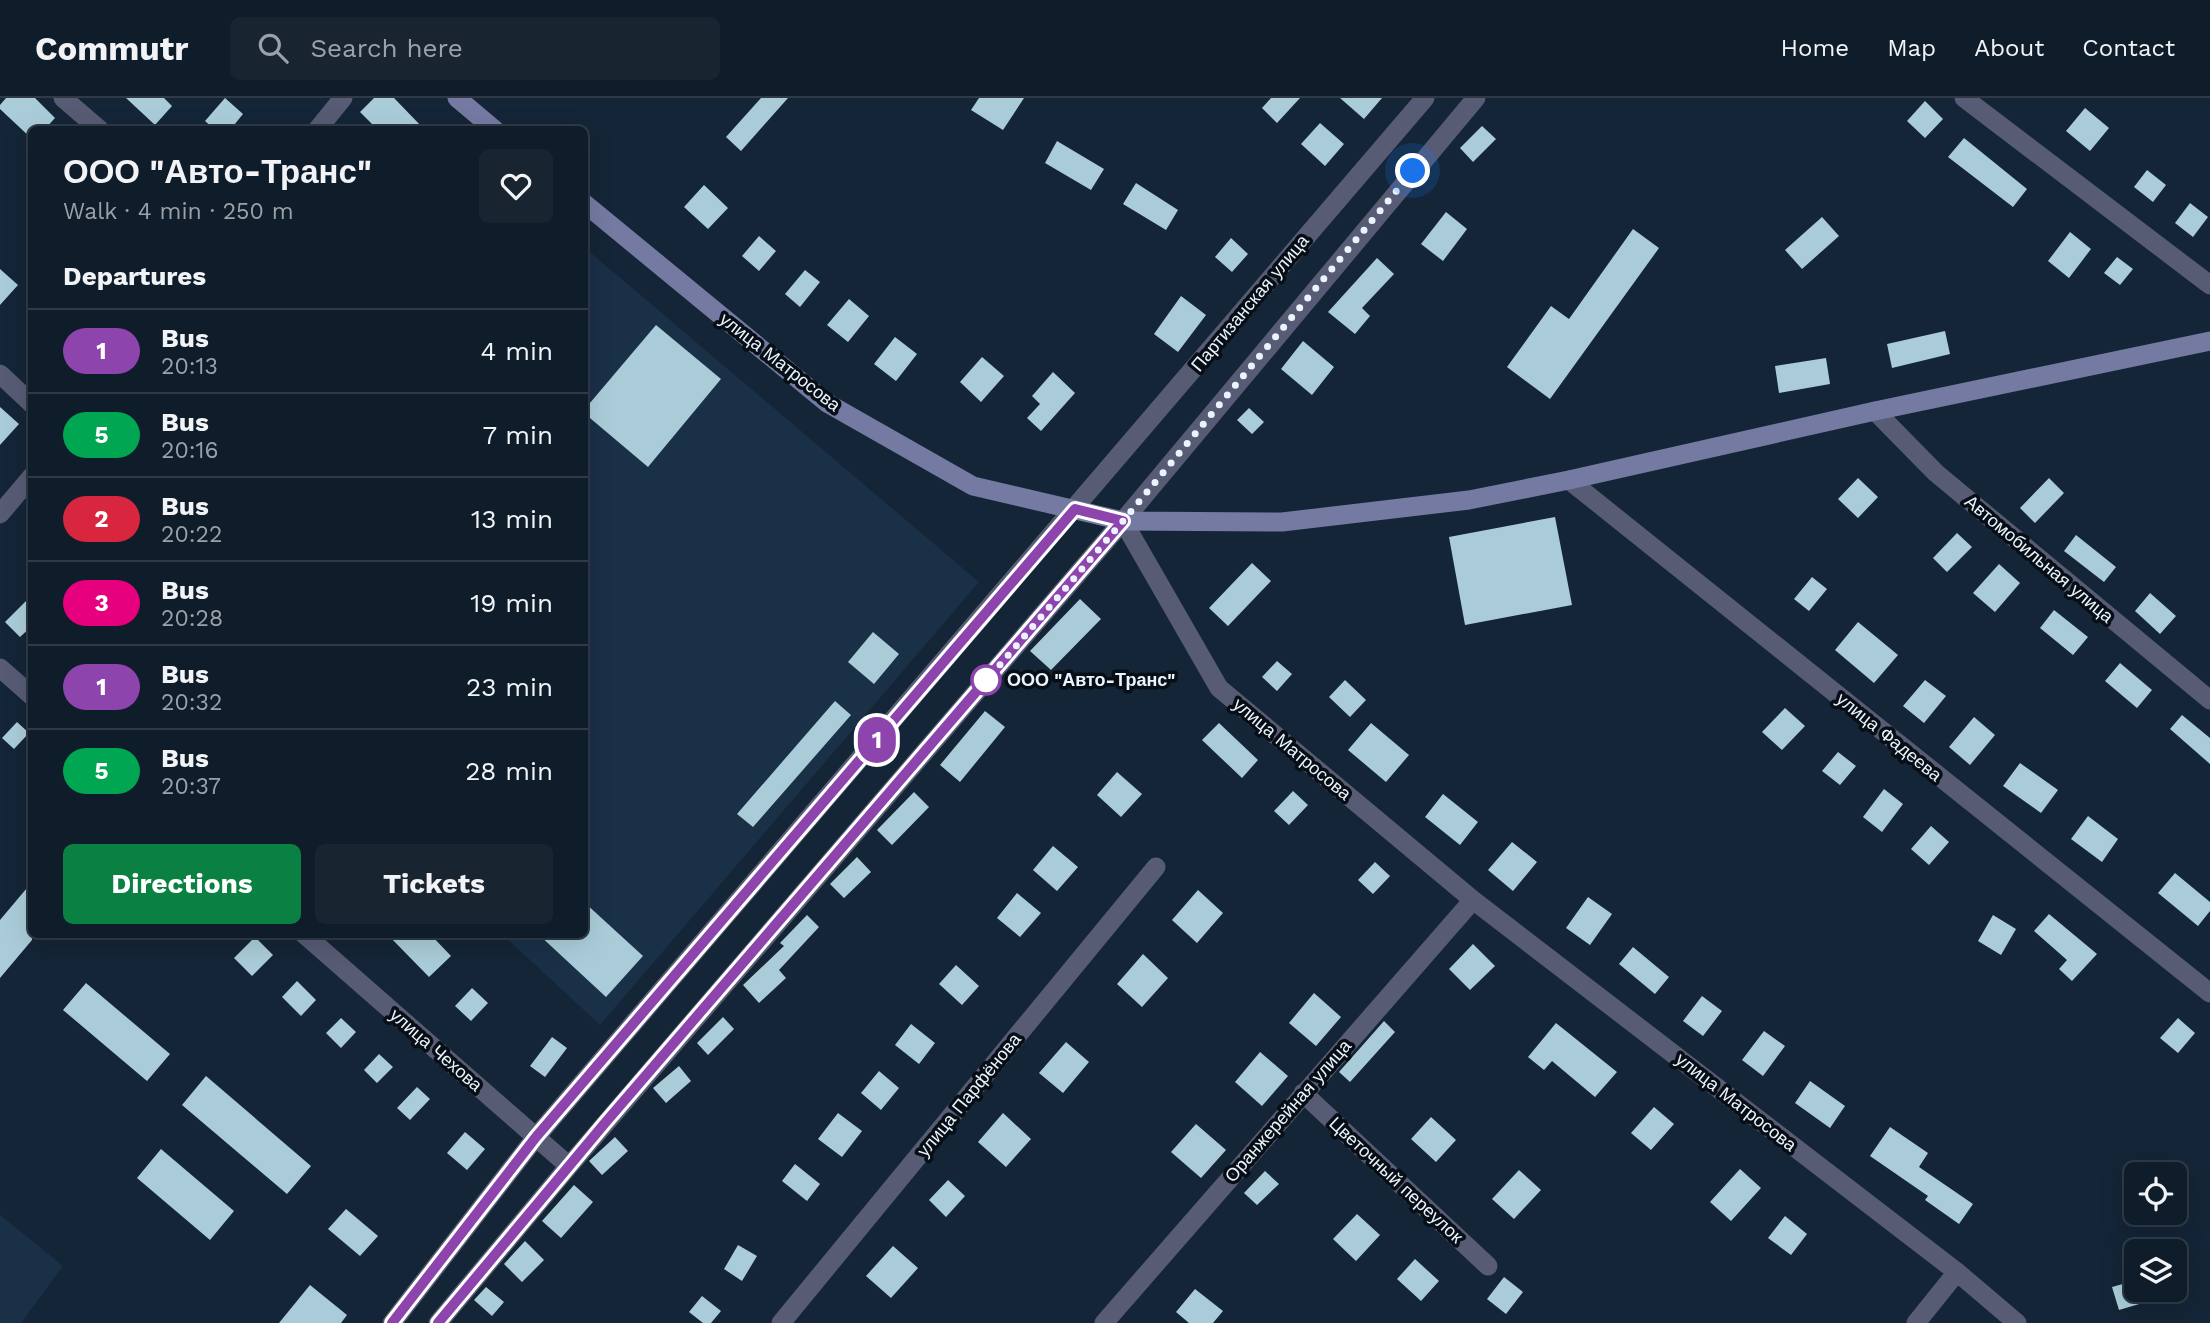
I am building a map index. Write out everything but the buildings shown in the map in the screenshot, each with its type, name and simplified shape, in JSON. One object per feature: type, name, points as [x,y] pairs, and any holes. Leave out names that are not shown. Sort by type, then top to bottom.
[{"type":"main road","points":[[457,98],[490,126]]},
{"type":"main road","name":"улица Матросова","points":[[588,206],[827,402],[973,486],[1123,521]]},
{"type":"main road","points":[[1123,521],[1282,522],[1469,500],[2210,341]]},
{"type":"street","points":[[63,98],[95,126]]},
{"type":"street","points":[[320,126],[343,98]]},
{"type":"street","name":"Партизанская улица","points":[[392,1323],[536,1137],[1425,98]]},
{"type":"street","points":[[438,1323],[569,1166],[1123,521],[1476,98]]},
{"type":"street","points":[[1964,98],[2210,285]]},
{"type":"street","points":[[0,374],[28,400]]},
{"type":"street","name":"Автомобильная улица","points":[[1875,411],[1936,473],[2210,700]]},
{"type":"street","name":"улица Фадеева","points":[[1569,480],[2210,993]]},
{"type":"street","points":[[0,514],[28,481]]},
{"type":"street","name":"улица Матросова","points":[[1123,521],[1219,688],[1473,900],[1957,1272],[2017,1323]]},
{"type":"street","points":[[0,668],[28,692]]},
{"type":"street","name":"улица Парфёнова","points":[[781,1323],[1156,867]]},
{"type":"street","name":"Оранжерейная улица","points":[[1111,1321],[1303,1093],[1473,900]]},
{"type":"street","name":"улица Чехова","points":[[309,938],[569,1166]]},
{"type":"street","name":"Цветочный переулок","points":[[1303,1093],[1488,1266]]},
{"type":"street","points":[[1916,1323],[1957,1272]]},
{"type":"shaded area","points":[[588,251],[979,582],[600,1025],[506,938],[588,938]]},
{"type":"shaded area","points":[[0,1215],[63,1266],[21,1323],[0,1323]]},
{"type":"bus line","name":"1","points":[[392,1323],[536,1137],[1075,509],[1123,521],[605,1123],[438,1323]]},
{"type":"place","name":"ООО \"Авто-Транс\"","points":[[986,680]]},
{"type":"route","points":[[986,680],[981,687],[1123,521],[1413,171]]}]
